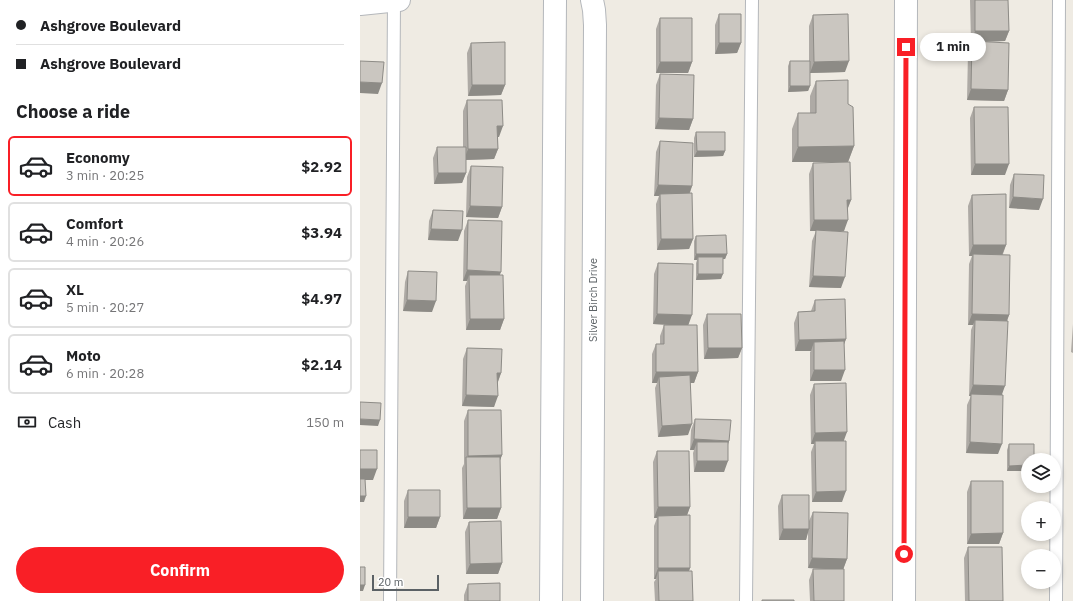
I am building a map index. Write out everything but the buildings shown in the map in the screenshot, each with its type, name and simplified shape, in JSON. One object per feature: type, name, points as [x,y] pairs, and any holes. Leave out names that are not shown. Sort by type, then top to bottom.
[{"type":"street","points":[[366,2],[397,0]]},
{"type":"street","points":[[551,601],[555,0]]},
{"type":"street","name":"Silver Birch Drive","points":[[592,0],[595,25],[592,601]]},
{"type":"street","points":[[595,25],[604,0]]},
{"type":"street","points":[[904,601],[906,0]]},
{"type":"lane","points":[[390,601],[397,0]]},
{"type":"lane","points":[[746,601],[752,0]]},
{"type":"lane","points":[[1056,601],[1059,0]]},
{"type":"route","points":[[904,554],[906,47]]}]
